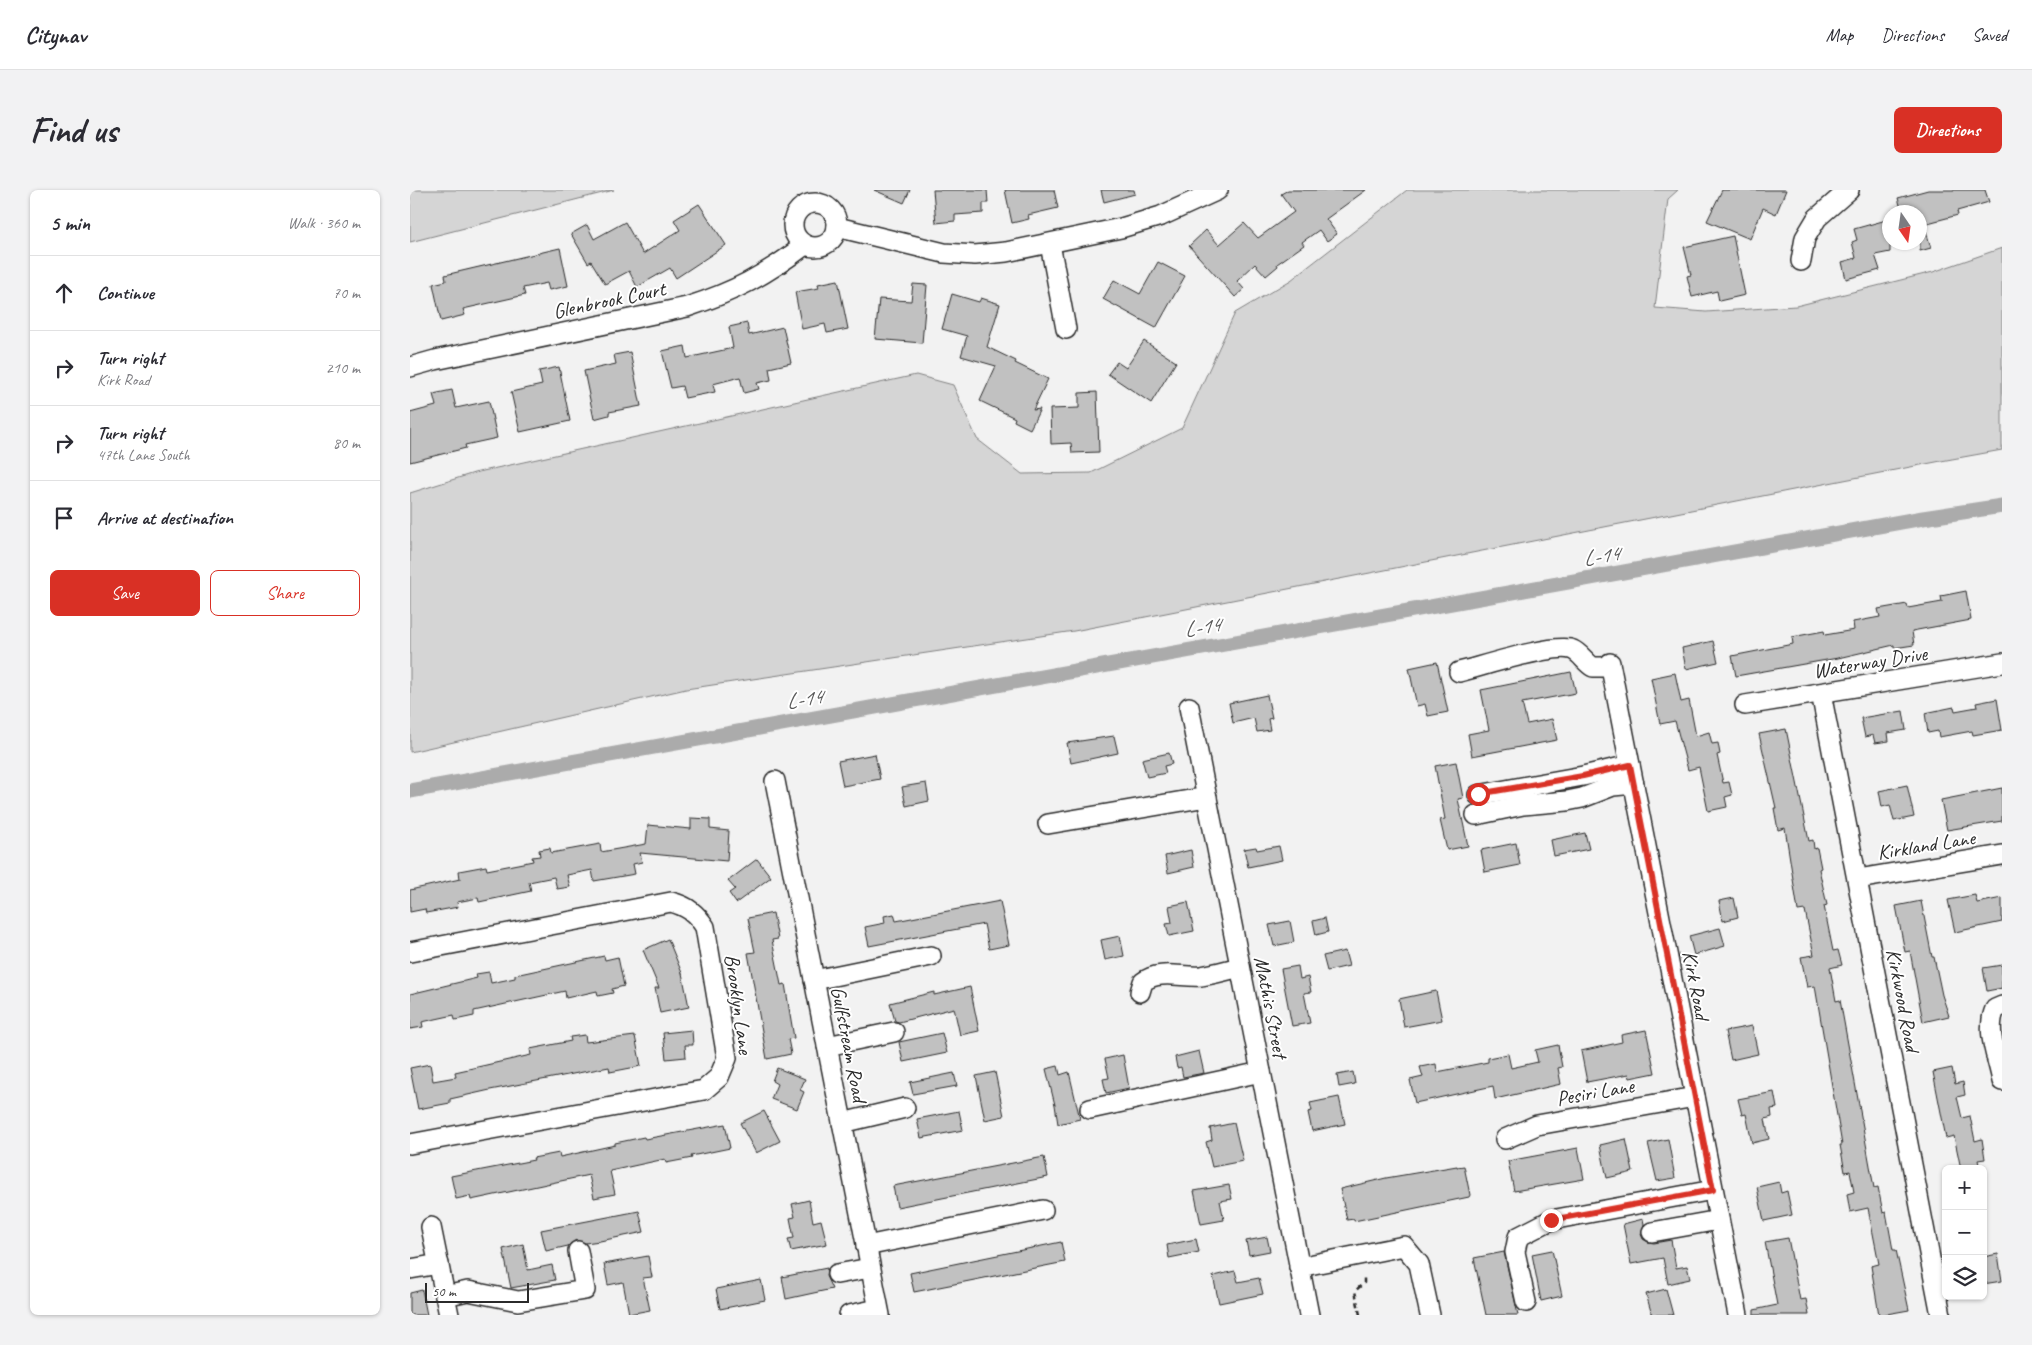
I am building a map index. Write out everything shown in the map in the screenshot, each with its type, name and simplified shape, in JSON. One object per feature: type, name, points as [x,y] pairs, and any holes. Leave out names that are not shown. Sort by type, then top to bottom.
[{"type":"street","points":[[836,227],[944,253],[975,255],[1006,252],[1129,226],[1160,216],[1218,190]]},
{"type":"street","points":[[1801,261],[1804,238],[1817,218],[1849,190]]},
{"type":"street","points":[[805,197],[827,208],[832,213],[836,227],[835,234],[825,245],[811,247],[805,245],[795,235],[793,222],[805,197]]},
{"type":"street","points":[[1050,244],[1066,329]]},
{"type":"street","name":"Glenbrook Court","points":[[410,367],[688,307],[721,296],[753,281],[773,269],[805,245]]},
{"type":"street","name":"Kirk Road","points":[[1460,672],[1544,650],[1564,649],[1572,650],[1593,667],[1610,665],[1738,1315]]},
{"type":"street","name":"Waterway Drive","points":[[1745,705],[2002,662]]},
{"type":"street","name":"Kirkwood Road","points":[[1821,693],[1941,1315]]},
{"type":"street","name":"Mathis Street","points":[[1189,707],[1309,1315]]},
{"type":"street","points":[[1478,794],[1583,776],[1630,765]]},
{"type":"street","name":"Gulfstream Road","points":[[774,781],[879,1312]]},
{"type":"street","points":[[1476,815],[1523,805],[1574,800],[1613,786],[1634,784]]},
{"type":"street","points":[[1048,824],[1207,797]]},
{"type":"street","name":"Kirkland Lane","points":[[1858,879],[2002,855]]},
{"type":"street","name":"Brooklyn Lane","points":[[410,952],[671,902],[681,905],[691,910],[705,926],[727,1058],[719,1077],[704,1090],[410,1144]]},
{"type":"street","points":[[814,980],[931,956]]},
{"type":"street","points":[[1140,992],[1143,982],[1153,977],[1168,975],[1199,976],[1240,967]]},
{"type":"street","points":[[2001,1076],[1990,1028],[1991,1018],[1995,1009],[2002,1006]]},
{"type":"street","points":[[827,1046],[894,1032]]},
{"type":"street","points":[[1090,1109],[1261,1072]]},
{"type":"street","name":"Pesiri Lane","points":[[1504,1139],[1537,1126],[1695,1098]]},
{"type":"street","points":[[842,1123],[905,1108]]},
{"type":"street","points":[[1526,1302],[1515,1252],[1518,1237],[1551,1220],[1713,1190]]},
{"type":"street","points":[[866,1246],[1043,1210]]},
{"type":"street","points":[[1652,1232],[1719,1220]]},
{"type":"street","points":[[431,1227],[449,1315]]},
{"type":"street","points":[[1299,1267],[1404,1246],[1419,1264],[1430,1315]]},
{"type":"street","points":[[445,1296],[468,1291],[518,1300],[585,1290],[578,1251]]},
{"type":"street","points":[[410,1269],[438,1264]]},
{"type":"street","points":[[837,1274],[870,1268]]},
{"type":"street","points":[[848,1315],[879,1312]]},
{"type":"path","points":[[1360,1315],[1355,1291],[1364,1283],[1364,1275]]},
{"type":"shaded area","points":[[410,190],[614,190],[410,242]]},
{"type":"shaded area","points":[[1407,190],[1678,190],[1668,199],[1655,308],[1706,312],[1796,306],[1933,272],[2002,248],[2002,450],[1074,631],[686,689],[410,752],[410,493],[474,473],[916,375],[953,385],[977,439],[1022,474],[1091,473],[1182,428],[1235,313],[1291,280]]},
{"type":"building","points":[[874,190],[910,190],[904,203]]},
{"type":"building","points":[[933,190],[987,190],[988,203],[983,203],[983,213],[955,215],[955,221],[936,223]]},
{"type":"building","points":[[1005,190],[1054,190],[1058,208],[1028,215],[1029,219],[1012,223]]},
{"type":"building","points":[[1101,190],[1134,190],[1135,194],[1104,202]]},
{"type":"building","points":[[1288,190],[1366,190],[1326,219],[1337,234],[1327,241],[1319,230],[1302,242],[1304,245],[1277,264],[1278,266],[1266,276],[1255,264],[1237,281],[1244,289],[1235,297],[1189,246],[1206,230],[1219,245],[1244,223],[1258,238],[1294,212],[1281,194]]},
{"type":"building","points":[[1722,190],[1786,190],[1776,214],[1763,208],[1750,239],[1707,221]]},
{"type":"building","points":[[1928,190],[1985,190],[1989,202],[1957,211],[1958,215],[1927,223],[1927,205],[1900,205],[1898,198]]},
{"type":"building","points":[[699,204],[726,245],[676,278],[670,268],[637,287],[629,271],[605,284],[591,261],[588,263],[571,234],[587,225],[594,239],[625,222],[643,254],[680,230],[674,220]]},
{"type":"building","points":[[1882,221],[1882,250],[1890,250],[1890,252],[1875,255],[1880,270],[1846,279],[1842,262],[1856,258],[1852,242],[1857,240],[1854,229]]},
{"type":"building","points":[[1927,234],[1931,248],[1927,249]]},
{"type":"building","points":[[1733,236],[1745,295],[1719,301],[1717,291],[1692,297],[1687,276],[1691,275],[1684,247]]},
{"type":"building","points":[[560,248],[568,286],[549,290],[547,283],[523,288],[525,295],[463,309],[465,315],[441,321],[433,284],[446,281],[445,275]]},
{"type":"building","points":[[1158,262],[1185,276],[1156,328],[1103,299],[1114,280],[1140,294]]},
{"type":"building","points":[[838,280],[848,329],[827,333],[825,324],[802,329],[795,292],[819,288],[818,284]]},
{"type":"building","points":[[913,284],[927,285],[922,343],[875,339],[879,299],[911,301]]},
{"type":"building","points":[[952,294],[979,302],[981,298],[1000,304],[987,347],[1048,379],[1033,410],[1040,409],[1030,429],[1014,421],[1015,418],[980,401],[996,366],[961,356],[967,336],[942,329]]},
{"type":"building","points":[[747,323],[749,335],[783,327],[791,363],[769,368],[771,380],[757,383],[759,389],[744,393],[740,377],[713,384],[715,392],[685,398],[682,386],[671,388],[662,351],[685,346],[687,358],[733,348],[729,327]]},
{"type":"building","points":[[1144,341],[1176,362],[1151,403],[1108,374],[1117,362],[1126,368]]},
{"type":"building","points":[[630,352],[641,406],[609,412],[609,415],[594,419],[584,371],[616,364],[614,355]]},
{"type":"building","points":[[559,367],[570,421],[520,432],[511,392],[542,385],[539,371]]},
{"type":"building","points":[[452,390],[456,408],[489,401],[497,438],[465,445],[466,448],[410,462],[410,413],[436,406],[433,394]]},
{"type":"building","points":[[1097,392],[1099,452],[1072,453],[1071,443],[1051,444],[1050,409],[1079,408],[1079,393]]},
{"type":"building","points":[[1966,591],[1971,620],[1912,631],[1914,645],[1894,648],[1894,645],[1838,658],[1736,676],[1732,656],[1793,644],[1792,637],[1824,631],[1825,635],[1854,630],[1853,622],[1880,617],[1878,609],[1907,604],[1908,608],[1942,602],[1941,596]]},
{"type":"building","points":[[1713,641],[1718,662],[1686,669],[1682,648]]},
{"type":"building","points":[[1437,662],[1448,712],[1428,716],[1425,704],[1417,706],[1409,668]]},
{"type":"building","points":[[1571,672],[1576,693],[1522,703],[1527,724],[1552,719],[1557,740],[1472,756],[1468,734],[1489,730],[1481,690]]},
{"type":"building","points":[[1675,673],[1681,702],[1689,700],[1696,736],[1709,732],[1712,744],[1718,743],[1720,754],[1717,755],[1723,783],[1729,782],[1732,795],[1725,797],[1727,807],[1708,811],[1699,767],[1688,770],[1675,721],[1660,724],[1651,678]]},
{"type":"building","points":[[1267,695],[1272,718],[1268,719],[1270,730],[1257,732],[1254,718],[1233,723],[1229,703]]},
{"type":"building","points":[[1997,699],[2002,730],[1973,735],[1972,731],[1939,737],[1938,731],[1928,733],[1925,713],[1954,707],[1955,711],[1977,707],[1976,703]]},
{"type":"building","points":[[1903,711],[1906,730],[1888,733],[1889,741],[1875,743],[1873,735],[1865,737],[1861,718]]},
{"type":"building","points":[[1786,729],[1809,841],[1813,840],[1814,849],[1817,848],[1821,868],[1819,869],[1827,905],[1824,906],[1833,951],[1838,950],[1842,965],[1830,968],[1836,1001],[1840,1000],[1874,1188],[1878,1187],[1883,1213],[1886,1212],[1893,1250],[1896,1250],[1909,1310],[1879,1315],[1871,1266],[1879,1264],[1868,1208],[1850,1212],[1847,1194],[1854,1192],[1850,1171],[1845,1172],[1815,986],[1807,987],[1801,957],[1814,955],[1805,910],[1798,911],[1785,828],[1778,830],[1774,808],[1776,808],[1759,734]]},
{"type":"building","points":[[1114,736],[1118,753],[1071,763],[1067,743]]},
{"type":"building","points":[[1169,753],[1172,764],[1164,766],[1166,773],[1147,777],[1142,759]]},
{"type":"building","points":[[875,754],[880,779],[843,786],[838,761]]},
{"type":"building","points":[[1456,762],[1463,798],[1458,799],[1468,846],[1447,850],[1440,820],[1445,819],[1435,766]]},
{"type":"building","points":[[926,783],[929,801],[906,806],[902,787]]},
{"type":"building","points":[[1907,785],[1914,817],[1894,821],[1890,805],[1882,807],[1879,791]]},
{"type":"building","points":[[2002,788],[2002,821],[1947,830],[1941,800]]},
{"type":"building","points":[[691,818],[710,819],[710,829],[729,831],[727,861],[640,853],[642,862],[633,864],[635,874],[594,881],[592,870],[567,875],[570,887],[557,889],[554,877],[529,882],[531,891],[479,902],[478,898],[457,902],[458,907],[426,913],[425,909],[410,912],[410,890],[460,879],[459,871],[486,866],[487,870],[533,861],[532,857],[540,856],[539,850],[550,848],[551,853],[600,844],[601,852],[646,844],[648,825],[691,829]]},
{"type":"building","points":[[1585,833],[1589,849],[1554,856],[1551,840]]},
{"type":"building","points":[[1516,843],[1520,865],[1485,872],[1481,850]]},
{"type":"building","points":[[1279,846],[1282,860],[1248,867],[1244,849],[1256,847],[1257,850]]},
{"type":"building","points":[[1191,850],[1194,867],[1168,873],[1165,856]]},
{"type":"building","points":[[757,859],[771,877],[736,903],[729,893],[735,889],[728,881]]},
{"type":"building","points":[[1975,895],[1977,903],[2002,898],[2002,922],[1955,932],[1948,900]]},
{"type":"building","points":[[1734,898],[1738,917],[1723,921],[1719,901]]},
{"type":"building","points":[[1000,901],[1009,945],[989,949],[984,924],[869,946],[865,927],[885,923],[884,916],[894,914],[896,921]]},
{"type":"building","points":[[1921,901],[1932,957],[1934,957],[1942,995],[1949,1016],[1923,1022],[1910,951],[1905,952],[1896,906]]},
{"type":"building","points":[[1188,902],[1194,931],[1169,936],[1166,924],[1172,923],[1169,906]]},
{"type":"building","points":[[773,913],[778,939],[772,940],[781,985],[785,984],[794,1038],[788,1039],[791,1054],[767,1059],[748,953],[755,952],[748,918]]},
{"type":"building","points":[[1325,918],[1328,932],[1316,935],[1313,921]]},
{"type":"building","points":[[1290,921],[1294,942],[1274,946],[1269,925]]},
{"type":"building","points":[[1720,928],[1725,946],[1694,955],[1689,936]]},
{"type":"building","points":[[1120,936],[1124,956],[1105,960],[1101,940]]},
{"type":"building","points":[[668,939],[682,973],[689,1007],[660,1013],[655,988],[659,988],[643,950]]},
{"type":"building","points":[[1345,951],[1349,966],[1327,971],[1323,956]]},
{"type":"building","points":[[604,956],[605,960],[618,957],[624,986],[612,989],[613,993],[598,996],[597,991],[566,998],[565,991],[474,1011],[474,1016],[455,1020],[454,1015],[422,1022],[423,1027],[410,1029],[410,994],[477,978],[476,974],[489,972],[491,983],[515,978],[515,975]]},
{"type":"building","points":[[2002,965],[2002,988],[1987,991],[1983,968]]},
{"type":"building","points":[[1298,966],[1300,979],[1308,977],[1311,992],[1304,993],[1310,1023],[1292,1026],[1281,969]]},
{"type":"building","points":[[970,987],[979,1031],[960,1035],[954,1008],[899,1022],[895,1021],[890,1003],[934,992],[934,995]]},
{"type":"building","points":[[1436,991],[1442,1020],[1404,1027],[1399,999]]},
{"type":"building","points":[[1752,1026],[1758,1054],[1731,1060],[1725,1031]]},
{"type":"building","points":[[692,1030],[693,1045],[685,1045],[686,1057],[666,1059],[663,1033]]},
{"type":"building","points":[[1646,1030],[1655,1073],[1630,1078],[1629,1074],[1587,1082],[1581,1051],[1622,1042],[1621,1035]]},
{"type":"building","points":[[942,1033],[947,1053],[903,1062],[899,1042]]},
{"type":"building","points":[[585,1035],[586,1042],[635,1036],[641,1066],[610,1072],[609,1067],[490,1090],[450,1099],[450,1103],[418,1109],[410,1068],[430,1064],[433,1081],[456,1077],[455,1072],[531,1055],[530,1049],[571,1041],[570,1037]]},
{"type":"building","points":[[1558,1045],[1562,1067],[1558,1068],[1561,1084],[1495,1099],[1493,1086],[1415,1103],[1410,1080],[1423,1077],[1420,1067],[1436,1064],[1437,1072],[1488,1062],[1488,1058],[1508,1054],[1511,1068],[1538,1062],[1535,1050]]},
{"type":"building","points":[[1199,1051],[1204,1073],[1183,1077],[1181,1067],[1177,1068],[1175,1057]]},
{"type":"building","points":[[1123,1055],[1129,1088],[1106,1093],[1103,1079],[1109,1078],[1105,1059]]},
{"type":"building","points":[[1058,1066],[1060,1075],[1069,1072],[1080,1119],[1058,1124],[1046,1069]]},
{"type":"building","points":[[777,1068],[805,1079],[800,1090],[804,1092],[797,1109],[771,1099],[777,1084],[772,1081]]},
{"type":"building","points":[[1952,1068],[1955,1084],[1963,1082],[1965,1095],[1957,1097],[1962,1118],[1970,1116],[1975,1141],[1982,1139],[1985,1159],[1978,1160],[1979,1165],[1960,1165],[1954,1136],[1946,1138],[1933,1072]]},
{"type":"building","points":[[995,1072],[1004,1116],[985,1120],[976,1076]]},
{"type":"building","points":[[1353,1072],[1355,1084],[1339,1087],[1337,1075]]},
{"type":"building","points":[[954,1073],[957,1086],[913,1094],[910,1082]]},
{"type":"building","points":[[1774,1092],[1777,1108],[1771,1109],[1772,1117],[1765,1119],[1769,1139],[1752,1143],[1746,1114],[1742,1115],[1738,1099]]},
{"type":"building","points":[[1339,1097],[1345,1124],[1312,1131],[1308,1112],[1312,1111],[1310,1103]]},
{"type":"building","points":[[764,1111],[780,1141],[756,1153],[740,1123]]},
{"type":"building","points":[[959,1111],[963,1130],[921,1138],[917,1119]]},
{"type":"building","points":[[1234,1123],[1243,1161],[1212,1167],[1206,1142],[1212,1140],[1210,1128]]},
{"type":"building","points":[[725,1124],[730,1148],[666,1163],[665,1159],[610,1171],[615,1194],[594,1198],[589,1175],[471,1200],[470,1196],[456,1199],[451,1176],[534,1160],[533,1158],[559,1153],[560,1157],[644,1137],[645,1139]]},
{"type":"building","points":[[1626,1139],[1633,1172],[1607,1178],[1600,1145]]},
{"type":"building","points":[[1668,1139],[1675,1178],[1657,1181],[1648,1143]]},
{"type":"building","points":[[1578,1148],[1584,1179],[1514,1191],[1508,1161]]},
{"type":"building","points":[[1044,1157],[1048,1177],[897,1207],[893,1186]]},
{"type":"building","points":[[1464,1166],[1469,1197],[1354,1221],[1354,1219],[1347,1220],[1340,1189],[1386,1178]]},
{"type":"building","points":[[1779,1182],[1781,1193],[1787,1191],[1792,1215],[1764,1221],[1757,1187]]},
{"type":"building","points":[[1229,1185],[1232,1199],[1220,1201],[1224,1220],[1201,1224],[1194,1191]]},
{"type":"building","points":[[809,1200],[813,1222],[821,1220],[827,1244],[791,1251],[788,1239],[794,1238],[790,1218],[795,1217],[792,1204]]},
{"type":"building","points":[[639,1211],[644,1232],[585,1243],[576,1240],[568,1246],[546,1251],[541,1230]]},
{"type":"building","points":[[1643,1219],[1644,1224],[1641,1234],[1643,1239],[1654,1243],[1671,1240],[1676,1268],[1687,1266],[1690,1279],[1668,1284],[1663,1258],[1631,1264],[1623,1224]]},
{"type":"building","points":[[1267,1237],[1270,1251],[1249,1255],[1246,1241]]},
{"type":"building","points":[[1788,1238],[1800,1300],[1806,1299],[1809,1315],[1754,1315],[1754,1310],[1777,1305],[1765,1242]]},
{"type":"building","points":[[1196,1239],[1199,1252],[1169,1258],[1167,1245]]},
{"type":"building","points":[[1061,1242],[1065,1262],[914,1292],[910,1273]]},
{"type":"building","points":[[523,1244],[528,1270],[552,1265],[555,1280],[511,1288],[503,1249]]},
{"type":"building","points":[[1552,1250],[1562,1296],[1541,1301],[1532,1254]]},
{"type":"building","points":[[1504,1252],[1518,1315],[1486,1315],[1474,1258]]},
{"type":"building","points":[[1998,1254],[2002,1281],[1987,1283],[1987,1256]]},
{"type":"building","points":[[648,1256],[652,1277],[643,1278],[650,1310],[629,1314],[623,1282],[608,1285],[604,1264]]},
{"type":"building","points":[[827,1268],[826,1276],[832,1289],[786,1299],[782,1277]]},
{"type":"building","points":[[1235,1271],[1238,1282],[1259,1278],[1263,1294],[1219,1303],[1213,1276]]},
{"type":"building","points":[[761,1280],[765,1300],[720,1309],[716,1289]]},
{"type":"building","points":[[1666,1289],[1673,1315],[1652,1315],[1646,1294]]},
{"type":"building","points":[[422,1290],[427,1315],[410,1315],[410,1293]]},
{"type":"waterway","name":"L-14","points":[[410,791],[1923,518],[2002,506]]},
{"type":"route","points":[[1478,794],[1583,776],[1630,765],[1713,1190],[1551,1220]]}]
